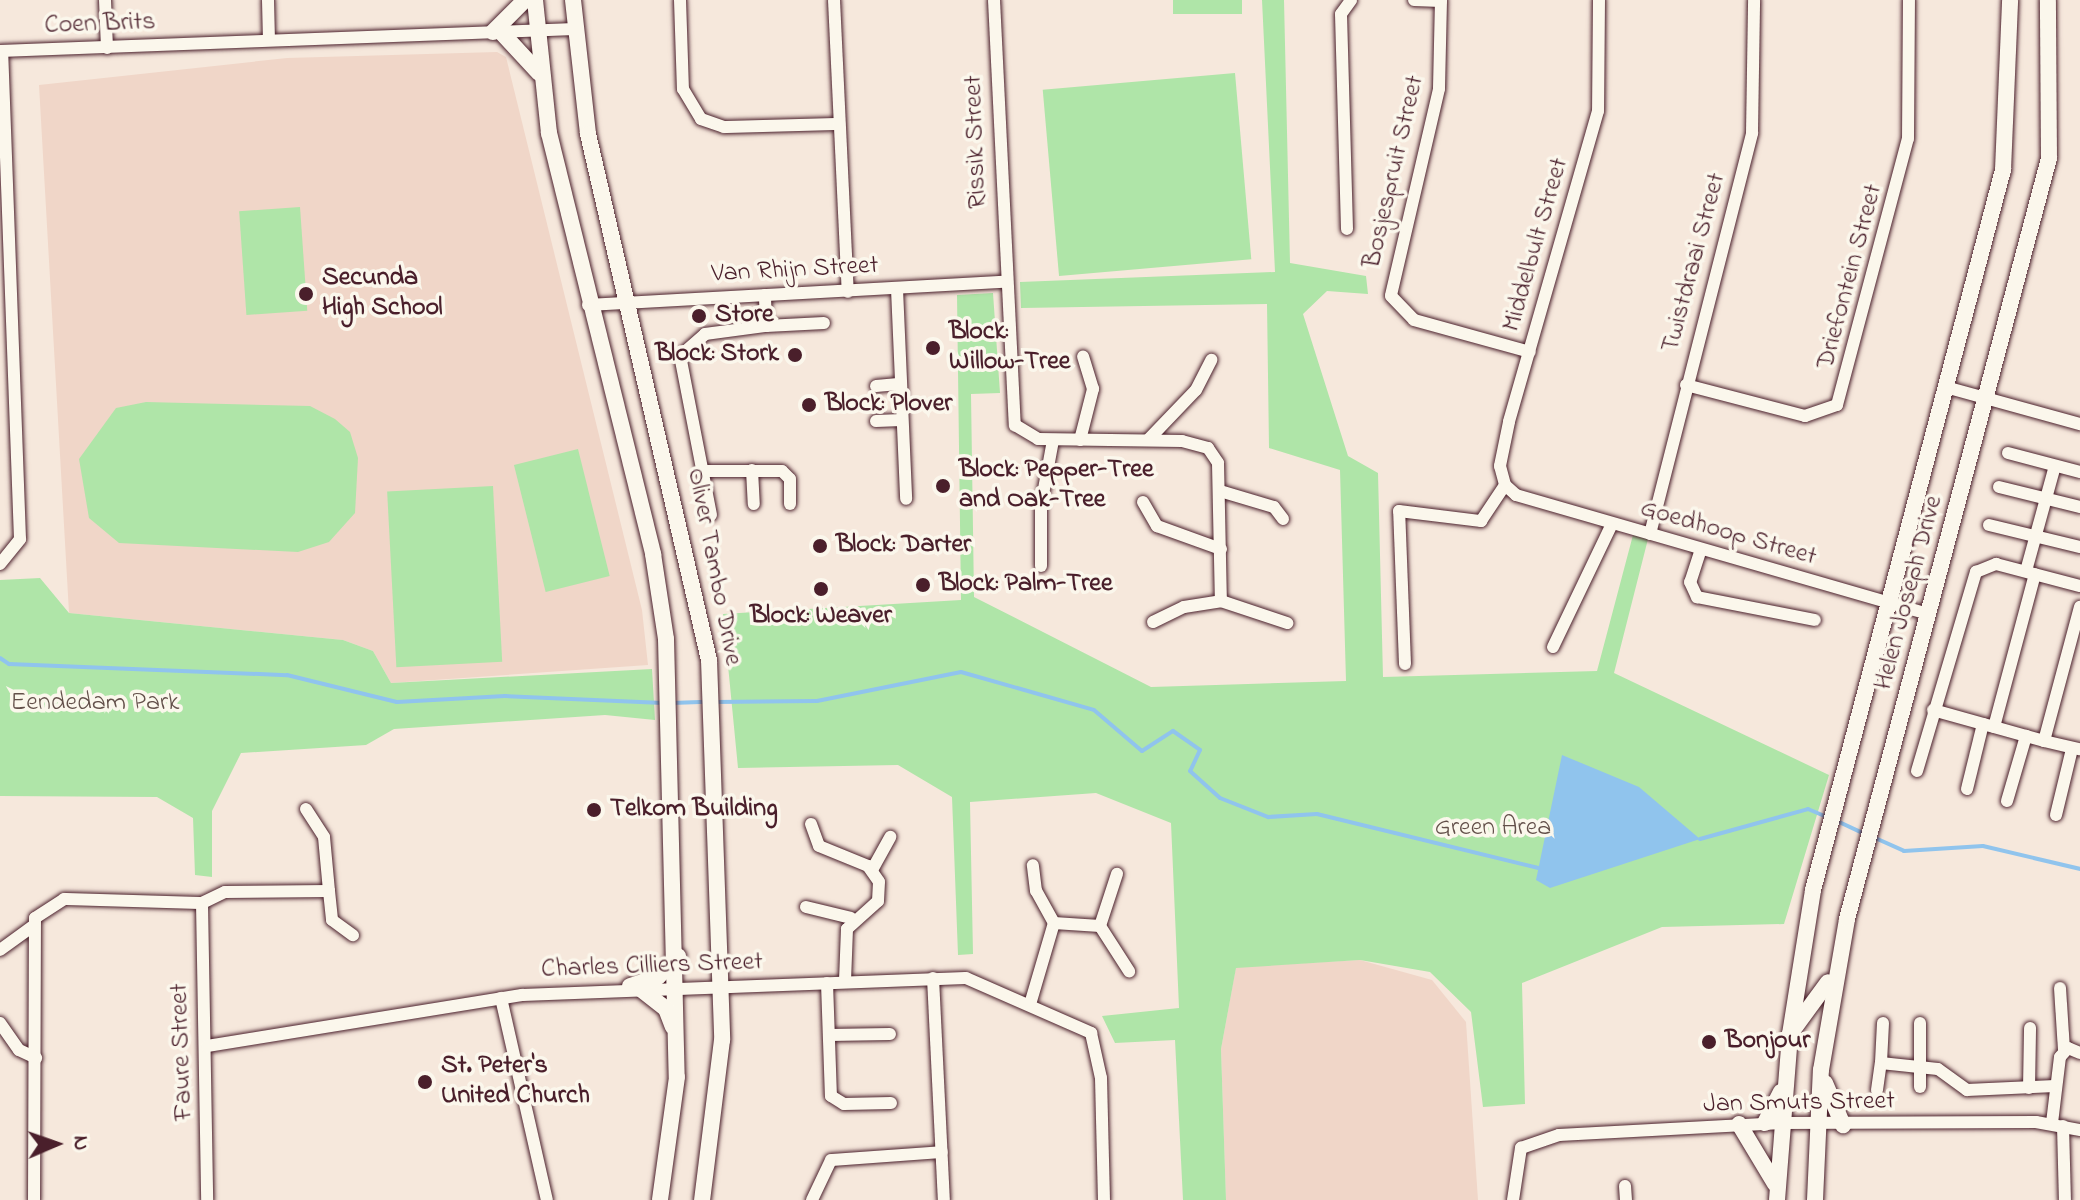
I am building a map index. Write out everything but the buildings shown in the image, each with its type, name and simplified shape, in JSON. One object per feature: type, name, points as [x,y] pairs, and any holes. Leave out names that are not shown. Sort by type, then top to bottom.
[{"type":"street","points":[[105,0],[107,48]]},
{"type":"street","points":[[268,0],[269,40]]},
{"type":"street","points":[[525,0],[497,32],[537,67],[543,86]]},
{"type":"street","points":[[535,0],[543,86],[588,305],[653,554],[670,689],[678,956],[677,1048],[660,1200]]},
{"type":"street","name":"Oliver Tambo Drive","points":[[573,0],[588,134],[704,624],[712,692],[722,1040],[702,1200]]},
{"type":"street","points":[[680,0],[683,89],[701,119],[724,127],[838,124]]},
{"type":"street","points":[[834,0],[848,292]]},
{"type":"street","name":"Rissik Street","points":[[994,0],[1003,282],[1011,414],[1021,434],[1053,440]]},
{"type":"street","points":[[1347,229],[1341,14],[1351,0]]},
{"type":"street","points":[[1414,0],[1441,1]]},
{"type":"street","name":"Middelbult Street","points":[[1505,485],[1502,449],[1598,111],[1599,0]]},
{"type":"street","name":"Twistdraai Street","points":[[1650,534],[1752,133],[1754,0]]},
{"type":"street","name":"Driefontein Street","points":[[1686,385],[1805,416],[1837,405],[1908,139],[1909,0]]},
{"type":"street","name":"Helen Joseph Drive","points":[[1777,1195],[1774,1123],[1785,1085],[1813,890],[1949,388],[2003,170],[2010,0]]},
{"type":"street","name":"Helen Joseph Drive","points":[[1815,1200],[1821,1070],[1838,962],[1928,614],[1988,400],[2049,158],[2048,0]]},
{"type":"street","name":"Bosjespruit Street","points":[[1441,1],[1439,89],[1391,296],[1414,320],[1530,352]]},
{"type":"street","name":"Coen Brits","points":[[1,51],[575,29]]},
{"type":"street","points":[[0,564],[20,539],[1,51]]},
{"type":"street","name":"Van Rhijn Street","points":[[588,305],[1003,282]]},
{"type":"street","points":[[897,289],[906,499]]},
{"type":"street","points":[[765,295],[766,326]]},
{"type":"street","points":[[711,515],[680,356],[705,334],[824,323]]},
{"type":"street","points":[[1080,440],[1093,389],[1083,357]]},
{"type":"street","points":[[1148,440],[1196,390],[1211,360]]},
{"type":"street","points":[[876,386],[901,384]]},
{"type":"street","points":[[1949,388],[2080,424]]},
{"type":"street","points":[[876,421],[902,420]]},
{"type":"street","points":[[1041,566],[1041,505],[1053,440],[1148,440],[1208,448],[1220,491],[1221,601]]},
{"type":"street","points":[[2008,453],[2080,472]]},
{"type":"street","points":[[1967,789],[1989,725],[2031,572],[2036,535],[2055,466]]},
{"type":"street","points":[[704,471],[752,470],[787,474],[790,504]]},
{"type":"street","points":[[752,470],[754,504]]},
{"type":"street","points":[[1405,664],[1399,511],[1481,521],[1505,485]]},
{"type":"street","name":"Goedhoop Street","points":[[1505,485],[1516,495],[1928,614]]},
{"type":"street","points":[[1999,487],[2080,507]]},
{"type":"street","points":[[1220,491],[1265,503],[1283,519]]},
{"type":"street","points":[[1143,502],[1157,526],[1221,549]]},
{"type":"street","points":[[1553,647],[1612,524]]},
{"type":"street","points":[[1989,525],[2080,547]]},
{"type":"street","points":[[1701,549],[1692,594],[1815,620]]},
{"type":"street","points":[[1917,771],[1969,582],[1983,566],[2031,572],[2080,586]]},
{"type":"street","points":[[1153,622],[1221,601],[1287,623]]},
{"type":"street","points":[[2044,741],[2080,607]]},
{"type":"street","points":[[1933,710],[2076,749],[2056,815]]},
{"type":"street","points":[[2007,801],[2026,736]]},
{"type":"street","points":[[306,809],[324,837],[332,920],[353,935]]},
{"type":"street","points":[[811,824],[819,846],[872,870]]},
{"type":"street","points":[[806,907],[851,918],[878,901],[872,870],[890,837]]},
{"type":"street","points":[[1031,1001],[1054,923],[1036,891],[1033,865]]},
{"type":"street","points":[[1100,926],[1117,874]]},
{"type":"street","points":[[34,1200],[36,1058],[32,927],[40,910],[64,899],[109,896],[202,903],[225,892],[329,891]]},
{"type":"street","name":"Faure Street","points":[[202,903],[207,1046],[207,1200]]},
{"type":"street","points":[[845,982],[851,918]]},
{"type":"street","points":[[1054,923],[1100,926]]},
{"type":"street","points":[[1100,926],[1129,971]]},
{"type":"street","points":[[0,950],[32,927]]},
{"type":"street","points":[[633,987],[658,977],[678,956]]},
{"type":"street","points":[[1790,1034],[1819,1004],[1838,962]]},
{"type":"street","points":[[933,978],[944,1200]]},
{"type":"street","name":"Charles Cilliers Street","points":[[207,1046],[501,998],[633,987],[966,978],[1031,1001],[1091,1033],[1101,1078],[1104,1200]]},
{"type":"street","points":[[827,983],[834,1101],[891,1103]]},
{"type":"street","points":[[633,987],[666,1009],[677,1048]]},
{"type":"street","points":[[2060,988],[2064,1050],[2055,1086],[2065,1200]]},
{"type":"street","points":[[501,998],[547,1200]]},
{"type":"street","points":[[0,1023],[19,1050],[36,1058]]},
{"type":"street","points":[[1877,1090],[1883,1023]]},
{"type":"street","points":[[1920,1023],[1920,1087]]},
{"type":"street","points":[[2029,1088],[2030,1028]]},
{"type":"street","points":[[829,1035],[890,1034]]},
{"type":"street","points":[[2064,1050],[2080,1053]]},
{"type":"street","points":[[1881,1063],[1921,1066],[1967,1090],[2055,1086]]},
{"type":"street","points":[[1821,1070],[1843,1125]]},
{"type":"street","name":"Jan Smuts Street","points":[[1513,1200],[1521,1148],[1559,1135],[1774,1123],[2058,1124],[2080,1130]]},
{"type":"street","points":[[1739,1124],[1777,1195]]},
{"type":"street","points":[[812,1200],[831,1160],[942,1152]]},
{"type":"street","points":[[1625,1186],[1626,1200]]},
{"type":"shaded area","name":"Secunda High School","points":[[497,52],[506,57],[642,610],[648,665],[391,683],[373,651],[343,640],[69,613],[39,85],[287,58]]},
{"type":"shaded area","points":[[1360,960],[1432,980],[1466,1022],[1478,1200],[1226,1200],[1221,1049],[1236,967]]},
{"type":"green space","points":[[1173,0],[1242,0],[1242,14],[1173,14]]},
{"type":"green space","name":"Green Area","points":[[1262,0],[1284,0],[1290,263],[1366,276],[1368,294],[1327,291],[1303,314],[1348,456],[1378,473],[1383,677],[1597,671],[1633,535],[1648,539],[1614,673],[1829,775],[1784,924],[1662,927],[1522,983],[1525,1104],[1483,1107],[1471,1012],[1430,972],[1360,960],[1236,968],[1221,1049],[1226,1200],[1183,1200],[1175,1040],[1115,1043],[1102,1016],[1179,1008],[1171,823],[1096,793],[970,802],[973,954],[958,955],[952,797],[898,765],[738,768],[723,614],[961,600],[957,295],[993,293],[1000,393],[971,394],[974,597],[1151,687],[1346,681],[1340,470],[1269,448],[1267,304],[1021,308],[1020,282],[1275,272]]},
{"type":"green space","points":[[1235,73],[1251,259],[1059,276],[1043,90]]},
{"type":"green space","points":[[300,207],[307,311],[246,315],[239,211]]},
{"type":"green space","points":[[146,402],[310,406],[335,419],[350,432],[358,458],[355,513],[329,542],[298,552],[119,543],[89,518],[79,459],[116,408]]},
{"type":"green space","points":[[578,449],[610,576],[546,592],[514,465]]},
{"type":"green space","points":[[493,486],[502,662],[396,667],[387,492]]},
{"type":"green space","name":"Eendedam Park","points":[[40,578],[69,613],[343,640],[373,651],[391,683],[652,669],[655,720],[605,715],[394,729],[366,745],[241,753],[212,811],[212,877],[195,875],[193,818],[157,797],[0,796],[0,580]]},
{"type":"water","points":[[1562,755],[1639,787],[1700,839],[1550,888],[1536,880]]},
{"type":"waterway","points":[[0,658],[9,664],[287,675],[397,702],[505,696],[663,703]]},
{"type":"waterway","points":[[716,702],[817,701],[961,672],[1094,710],[1142,751],[1173,731],[1200,750],[1190,771],[1220,798],[1268,817],[1317,814],[1538,868]]},
{"type":"waterway","points":[[672,703],[707,702]]},
{"type":"waterway","points":[[1700,839],[1808,809],[1829,818]]},
{"type":"waterway","points":[[1837,821],[1865,834]]},
{"type":"waterway","points":[[1873,837],[1904,851],[1983,846],[2080,869]]},
{"type":"place","name":"Secunda High School","points":[[306,294]]},
{"type":"place","name":"Store","points":[[699,316]]},
{"type":"place","name":"Block: Willow-Tree","points":[[933,348]]},
{"type":"place","name":"Block: Stork","points":[[795,355]]},
{"type":"place","name":"Block: Plover","points":[[809,405]]},
{"type":"place","name":"Block: Pepper-Tree and Oak-Tree","points":[[943,486]]},
{"type":"place","name":"Block: Darter","points":[[820,546]]},
{"type":"place","name":"Block: Palm-Tree","points":[[923,585]]},
{"type":"place","name":"Block: Weaver","points":[[821,589]]},
{"type":"place","name":"Telkom Building","points":[[594,810]]},
{"type":"place","name":"Bonjour","points":[[1709,1042]]},
{"type":"place","name":"St. Peter's United Church","points":[[425,1082]]}]
